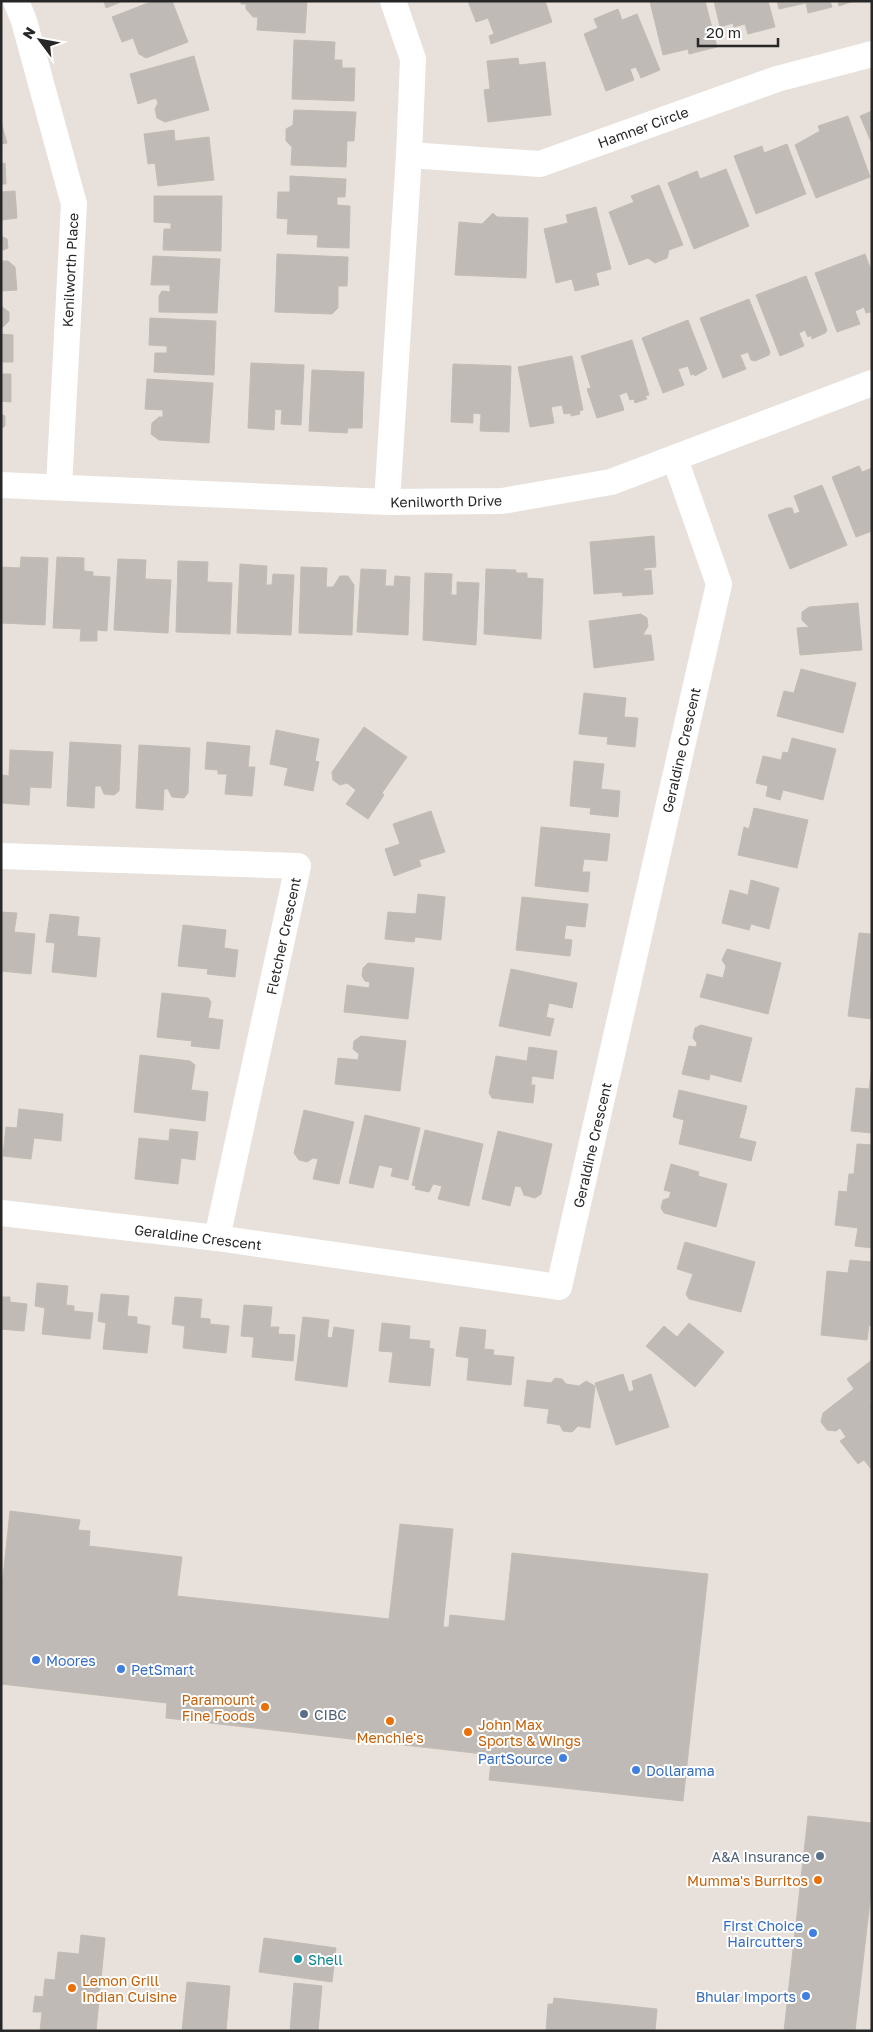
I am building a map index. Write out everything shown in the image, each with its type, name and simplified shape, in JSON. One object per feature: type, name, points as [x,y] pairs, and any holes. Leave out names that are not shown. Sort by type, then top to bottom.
[{"type":"street","name":"Kenilworth Place","points":[[16,1],[24,21],[74,204],[59,486]]},
{"type":"street","points":[[387,502],[409,155],[413,59],[393,1]]},
{"type":"street","name":"Hamner Circle","points":[[409,155],[540,164],[777,79],[872,54]]},
{"type":"street","name":"Kenilworth Drive","points":[[1,485],[59,486],[387,502],[502,501],[611,482],[872,383]]},
{"type":"street","name":"Geraldine Crescent","points":[[1,1213],[217,1238],[559,1287],[719,584],[675,459]]},
{"type":"street","name":"Fletcher Crescent","points":[[1,856],[298,866],[217,1238]]},
{"type":"building","points":[[104,1],[123,1],[106,8]]},
{"type":"building","points":[[153,1],[172,1],[188,42],[146,58],[139,54],[133,38],[122,42],[112,17]]},
{"type":"building","points":[[241,1],[307,1],[305,33],[257,30],[258,17],[253,17],[246,9],[246,4],[241,4]]},
{"type":"building","points":[[468,1],[545,1],[552,22],[491,44],[489,36],[494,34],[488,18],[476,22]]},
{"type":"building","points":[[705,1],[717,47],[689,54],[688,49],[663,55],[650,2]]},
{"type":"building","points":[[714,1],[768,1],[775,27],[748,34],[745,24],[734,27],[733,23],[720,27]]},
{"type":"building","points":[[777,1],[830,1],[832,7],[808,13],[806,3],[779,9]]},
{"type":"building","points":[[838,1],[854,1],[839,6]]},
{"type":"building","points":[[618,9],[622,20],[637,14],[660,70],[641,78],[636,67],[630,69],[634,80],[606,91],[584,34],[598,28],[594,19]]},
{"type":"building","points":[[294,40],[335,42],[334,60],[342,60],[342,68],[355,68],[354,101],[292,99]]},
{"type":"building","points":[[194,56],[209,110],[165,122],[157,118],[155,109],[158,103],[156,98],[138,104],[130,74]]},
{"type":"building","points":[[518,58],[519,65],[545,62],[551,115],[488,122],[484,90],[490,89],[487,61]]},
{"type":"building","points":[[294,110],[356,112],[354,141],[347,141],[346,167],[291,165],[292,147],[286,141],[286,129],[293,125]]},
{"type":"building","points":[[872,111],[872,144],[860,116]]},
{"type":"building","points":[[848,116],[870,177],[816,198],[795,145],[820,131],[818,126]]},
{"type":"building","points":[[1,122],[7,143],[1,144]]},
{"type":"building","points":[[174,130],[175,141],[209,137],[214,180],[158,186],[155,163],[148,164],[144,134]]},
{"type":"building","points":[[787,144],[806,194],[756,214],[734,156],[762,146],[764,153]]},
{"type":"building","points":[[5,163],[6,184],[1,184],[1,164]]},
{"type":"building","points":[[726,169],[749,226],[694,249],[668,183],[697,171],[700,179]]},
{"type":"building","points":[[290,176],[346,179],[345,197],[337,197],[337,205],[350,206],[349,248],[317,247],[318,235],[287,234],[288,219],[277,218],[278,192],[290,192]]},
{"type":"building","points":[[659,185],[683,245],[669,250],[667,258],[655,263],[648,258],[629,265],[609,212],[634,202],[631,196]]},
{"type":"building","points":[[15,191],[17,218],[1,220],[1,192]]},
{"type":"building","points":[[154,196],[222,196],[221,251],[163,250],[164,229],[171,229],[171,223],[154,222]]},
{"type":"building","points":[[596,207],[611,269],[596,273],[599,285],[575,291],[572,279],[556,283],[544,229],[568,223],[566,215]]},
{"type":"building","points":[[493,213],[497,217],[528,218],[526,278],[455,275],[459,222],[482,224]]},
{"type":"building","points":[[1,236],[7,239],[8,248],[1,251]]},
{"type":"building","points":[[277,254],[348,257],[347,286],[338,286],[338,308],[332,314],[275,312]]},
{"type":"building","points":[[865,254],[872,273],[872,314],[870,312],[866,313],[864,307],[855,311],[860,324],[837,332],[815,273]]},
{"type":"building","points":[[153,256],[220,259],[217,313],[159,312],[159,296],[162,291],[170,292],[170,285],[151,285]]},
{"type":"building","points":[[1,261],[8,261],[15,267],[17,290],[1,291]]},
{"type":"building","points":[[806,276],[827,330],[825,333],[812,339],[811,335],[808,337],[805,330],[799,333],[804,346],[780,356],[756,295]]},
{"type":"building","points":[[749,299],[770,352],[769,355],[755,361],[751,360],[748,352],[740,355],[746,369],[723,378],[700,318]]},
{"type":"building","points":[[1,306],[9,312],[9,321],[2,328]]},
{"type":"building","points":[[150,318],[216,321],[214,375],[154,372],[155,353],[167,353],[167,346],[149,345]]},
{"type":"building","points":[[688,320],[707,369],[695,376],[694,374],[691,375],[688,366],[678,369],[684,385],[663,393],[642,338]]},
{"type":"building","points":[[1,334],[13,335],[13,362],[1,362]]},
{"type":"building","points":[[632,340],[649,395],[645,396],[647,399],[635,403],[634,399],[630,400],[627,392],[619,395],[624,410],[597,418],[587,389],[591,388],[581,356]]},
{"type":"building","points":[[572,356],[583,410],[579,411],[580,414],[571,416],[571,413],[564,414],[562,405],[551,407],[554,423],[530,427],[518,367]]},
{"type":"building","points":[[251,363],[304,365],[301,425],[281,424],[282,410],[275,409],[274,430],[248,428]]},
{"type":"building","points":[[453,364],[511,366],[509,432],[480,431],[481,414],[473,413],[473,423],[451,422]]},
{"type":"building","points":[[312,370],[364,372],[362,428],[348,428],[347,433],[309,431]]},
{"type":"building","points":[[1,374],[11,374],[11,402],[1,401]]},
{"type":"building","points":[[147,379],[213,383],[209,443],[159,440],[151,434],[152,423],[159,417],[163,417],[163,410],[145,409]]},
{"type":"building","points":[[1,414],[5,416],[5,426],[1,429]]},
{"type":"building","points":[[859,466],[862,472],[872,468],[872,531],[856,537],[832,477]]},
{"type":"building","points":[[822,485],[847,545],[790,569],[768,515],[787,508],[792,508],[794,514],[800,512],[794,496]]},
{"type":"building","points":[[654,536],[656,567],[644,568],[644,571],[651,570],[653,594],[623,596],[622,592],[594,594],[590,542]]},
{"type":"building","points":[[21,557],[48,558],[45,625],[1,623],[1,567],[20,568]]},
{"type":"building","points":[[57,557],[84,558],[84,571],[93,572],[93,576],[110,577],[107,631],[97,630],[97,641],[80,641],[81,629],[53,628]]},
{"type":"building","points":[[118,559],[146,560],[145,579],[171,580],[168,633],[114,630]]},
{"type":"building","points":[[178,561],[208,562],[207,582],[232,583],[230,634],[176,632]]},
{"type":"building","points":[[240,564],[267,566],[266,585],[272,585],[273,574],[294,575],[291,635],[237,633]]},
{"type":"building","points":[[301,567],[327,568],[326,587],[333,587],[340,576],[348,576],[354,585],[352,635],[299,633]]},
{"type":"building","points":[[361,569],[386,570],[385,586],[394,586],[395,576],[410,577],[408,635],[357,632]]},
{"type":"building","points":[[486,569],[516,570],[516,573],[527,573],[527,578],[543,579],[541,639],[484,634]]},
{"type":"building","points":[[425,573],[452,574],[451,595],[457,595],[457,582],[479,583],[476,645],[423,640]]},
{"type":"building","points":[[858,603],[862,650],[800,655],[797,628],[809,627],[802,620],[802,612],[809,607]]},
{"type":"building","points":[[641,614],[647,618],[648,626],[643,635],[651,635],[654,660],[594,668],[589,621]]},
{"type":"building","points":[[801,669],[856,683],[843,733],[777,716],[784,691],[794,693]]},
{"type":"building","points":[[584,693],[626,698],[624,717],[638,718],[635,747],[607,744],[608,737],[579,734]]},
{"type":"building","points":[[364,727],[407,757],[382,793],[384,795],[368,819],[346,804],[356,790],[347,783],[340,785],[333,780],[332,772]]},
{"type":"building","points":[[276,730],[319,739],[315,761],[319,762],[313,791],[284,785],[288,768],[270,764]]},
{"type":"building","points":[[792,738],[836,749],[823,800],[783,790],[780,800],[766,796],[768,786],[756,783],[763,756],[781,760],[783,752],[788,753]]},
{"type":"building","points":[[70,742],[121,745],[119,791],[114,795],[104,794],[101,786],[95,786],[94,808],[67,806]]},
{"type":"building","points":[[207,742],[250,746],[248,767],[255,767],[252,796],[225,794],[227,774],[218,774],[218,770],[205,769]]},
{"type":"building","points":[[139,745],[190,748],[188,793],[184,798],[172,797],[168,789],[164,789],[163,810],[136,808]]},
{"type":"building","points":[[10,750],[53,752],[51,788],[30,787],[29,805],[1,803],[1,775],[9,776]]},
{"type":"building","points":[[574,761],[604,764],[601,789],[620,791],[618,817],[590,814],[591,808],[570,806]]},
{"type":"building","points":[[754,808],[808,820],[797,868],[738,855],[744,827],[749,829]]},
{"type":"building","points":[[431,811],[445,852],[419,860],[421,866],[394,876],[385,849],[400,844],[393,824]]},
{"type":"building","points":[[541,827],[610,834],[607,861],[584,859],[582,872],[590,872],[588,892],[535,886]]},
{"type":"building","points":[[751,880],[779,888],[769,929],[751,924],[749,930],[722,923],[730,890],[748,895]]},
{"type":"building","points":[[418,894],[445,897],[441,940],[415,937],[414,942],[385,939],[388,912],[416,914]]},
{"type":"building","points":[[522,897],[588,904],[585,927],[566,925],[564,939],[572,940],[570,956],[516,950]]},
{"type":"building","points":[[1,912],[17,913],[14,932],[35,934],[31,974],[1,971]]},
{"type":"building","points":[[50,914],[79,917],[77,936],[100,938],[96,977],[52,972],[55,943],[46,942]]},
{"type":"building","points":[[183,925],[226,930],[224,948],[238,950],[235,977],[207,974],[208,969],[178,966]]},
{"type":"building","points":[[859,933],[872,934],[872,1019],[848,1016]]},
{"type":"building","points":[[727,949],[781,963],[768,1014],[700,997],[707,974],[723,978],[726,966],[722,960]]},
{"type":"building","points":[[368,963],[414,968],[408,1019],[344,1012],[347,985],[369,988],[370,982],[365,981],[362,976],[363,968]]},
{"type":"building","points":[[511,969],[577,983],[572,1008],[549,1003],[546,1017],[554,1019],[550,1036],[499,1026]]},
{"type":"building","points":[[162,993],[208,998],[211,1002],[208,1018],[223,1020],[219,1049],[191,1046],[192,1041],[157,1037]]},
{"type":"building","points":[[701,1025],[752,1038],[741,1082],[710,1074],[709,1080],[682,1074],[689,1046],[696,1047],[697,1043],[693,1038],[695,1028]]},
{"type":"building","points":[[361,1036],[406,1041],[400,1091],[335,1084],[338,1058],[358,1060],[359,1054],[353,1049],[354,1041]]},
{"type":"building","points":[[529,1047],[557,1051],[553,1079],[532,1076],[531,1085],[535,1085],[533,1103],[492,1098],[489,1093],[496,1056],[527,1061]]},
{"type":"building","points":[[140,1055],[190,1061],[195,1065],[191,1090],[208,1092],[205,1121],[134,1112]]},
{"type":"building","points":[[871,1074],[872,1133],[851,1131],[856,1088],[869,1089]]},
{"type":"building","points":[[679,1090],[747,1106],[739,1138],[756,1142],[751,1161],[679,1144],[684,1120],[673,1117]]},
{"type":"building","points":[[19,1109],[63,1114],[61,1141],[34,1138],[31,1159],[3,1156],[6,1127],[17,1128]]},
{"type":"building","points":[[304,1110],[354,1122],[339,1184],[313,1179],[318,1159],[313,1158],[307,1162],[299,1160],[294,1153]]},
{"type":"building","points":[[365,1115],[420,1128],[408,1180],[391,1176],[393,1168],[379,1165],[373,1188],[349,1183]]},
{"type":"building","points":[[170,1129],[198,1132],[195,1160],[181,1158],[178,1184],[135,1179],[139,1138],[169,1141]]},
{"type":"building","points":[[425,1130],[483,1144],[469,1206],[438,1199],[442,1186],[433,1184],[429,1192],[415,1189],[416,1186],[412,1185]]},
{"type":"building","points":[[498,1131],[552,1144],[541,1194],[535,1198],[524,1195],[521,1187],[515,1186],[510,1206],[482,1199]]},
{"type":"building","points":[[857,1144],[872,1145],[872,1248],[855,1246],[858,1228],[835,1225],[839,1191],[847,1192],[849,1174],[854,1174]]},
{"type":"building","points":[[671,1164],[699,1172],[698,1176],[727,1184],[716,1227],[664,1213],[661,1208],[663,1200],[669,1198],[671,1192],[664,1190]]},
{"type":"building","points":[[685,1242],[755,1262],[741,1312],[689,1299],[686,1294],[693,1274],[677,1269]]},
{"type":"building","points":[[850,1260],[872,1262],[872,1326],[869,1325],[867,1340],[821,1335],[827,1271],[848,1273]]},
{"type":"building","points":[[37,1283],[68,1286],[66,1305],[74,1306],[74,1311],[93,1313],[90,1339],[42,1334],[45,1308],[35,1306]]},
{"type":"building","points":[[101,1294],[129,1296],[127,1316],[137,1317],[137,1324],[150,1326],[147,1353],[103,1349],[106,1323],[98,1321]]},
{"type":"building","points":[[1,1297],[10,1297],[10,1302],[27,1304],[24,1331],[1,1329]]},
{"type":"building","points":[[175,1297],[202,1299],[200,1318],[210,1319],[210,1324],[229,1326],[226,1353],[183,1348],[185,1326],[172,1324]]},
{"type":"building","points":[[244,1305],[272,1307],[270,1327],[279,1327],[278,1334],[295,1335],[293,1361],[252,1357],[254,1337],[241,1336]]},
{"type":"building","points":[[303,1317],[329,1320],[327,1337],[332,1338],[334,1327],[354,1330],[347,1387],[295,1380]]},
{"type":"building","points":[[382,1323],[410,1326],[409,1339],[430,1341],[429,1348],[434,1349],[430,1386],[389,1382],[393,1352],[379,1351]]},
{"type":"building","points":[[689,1323],[724,1352],[695,1387],[646,1346],[664,1326],[677,1337]]},
{"type":"building","points":[[460,1327],[486,1330],[484,1349],[494,1350],[493,1355],[514,1357],[511,1385],[467,1380],[469,1358],[456,1356]]},
{"type":"building","points":[[872,1360],[872,1400],[869,1402],[872,1404],[872,1470],[864,1460],[858,1464],[840,1441],[846,1437],[840,1428],[836,1431],[827,1430],[821,1422],[823,1413],[854,1389],[847,1379]]},
{"type":"building","points":[[623,1374],[629,1392],[634,1390],[632,1381],[651,1374],[669,1427],[616,1445],[595,1383]]},
{"type":"building","points":[[555,1378],[562,1379],[566,1384],[579,1386],[586,1381],[595,1386],[590,1428],[578,1426],[572,1432],[563,1431],[560,1425],[547,1423],[549,1409],[524,1406],[527,1380],[551,1383]]},
{"type":"building","points":[[10,1511],[80,1520],[78,1530],[90,1531],[89,1546],[182,1557],[177,1596],[389,1619],[400,1524],[453,1529],[443,1627],[449,1627],[450,1615],[505,1621],[512,1553],[708,1574],[683,1801],[489,1780],[492,1755],[166,1718],[167,1703],[1,1684],[1,1596]]},
{"type":"building","points":[[808,1816],[872,1823],[872,1884],[855,2031],[784,2031]]},
{"type":"building","name":"Lemon Grill Indian Cuisine","points":[[81,1935],[105,1938],[96,2031],[40,2031],[42,2012],[33,2012],[35,1996],[43,1997],[45,1979],[55,1980],[58,1952],[79,1954]]},
{"type":"building","name":"Shell","points":[[264,1938],[336,1948],[332,1982],[259,1972]]},
{"type":"building","points":[[187,1982],[230,1986],[226,2031],[182,2031]]},
{"type":"building","points":[[294,1983],[322,1986],[318,2031],[290,2031]]},
{"type":"building","points":[[554,1998],[657,2009],[655,2031],[546,2031],[548,2004],[553,2004]]},
{"type":"place","name":"Moores","points":[[36,1660]]},
{"type":"place","name":"PetSmart","points":[[121,1669]]},
{"type":"place","name":"Paramount Fine Foods","points":[[265,1707]]},
{"type":"place","name":"CIBC","points":[[304,1714]]},
{"type":"place","name":"Menchie's","points":[[390,1721]]},
{"type":"place","name":"John Max Sports & Wings","points":[[468,1732]]},
{"type":"place","name":"PartSource","points":[[563,1758]]},
{"type":"place","name":"Dollarama","points":[[636,1770]]},
{"type":"place","name":"A&A Insurance","points":[[820,1856]]},
{"type":"place","name":"Mumma's Burritos","points":[[818,1880]]},
{"type":"place","name":"First Choice Haircutters","points":[[813,1933]]},
{"type":"place","name":"Shell","points":[[298,1959]]},
{"type":"place","name":"Lemon Grill Indian Cuisine","points":[[72,1988]]},
{"type":"place","name":"Bhular Imports","points":[[806,1996]]}]
